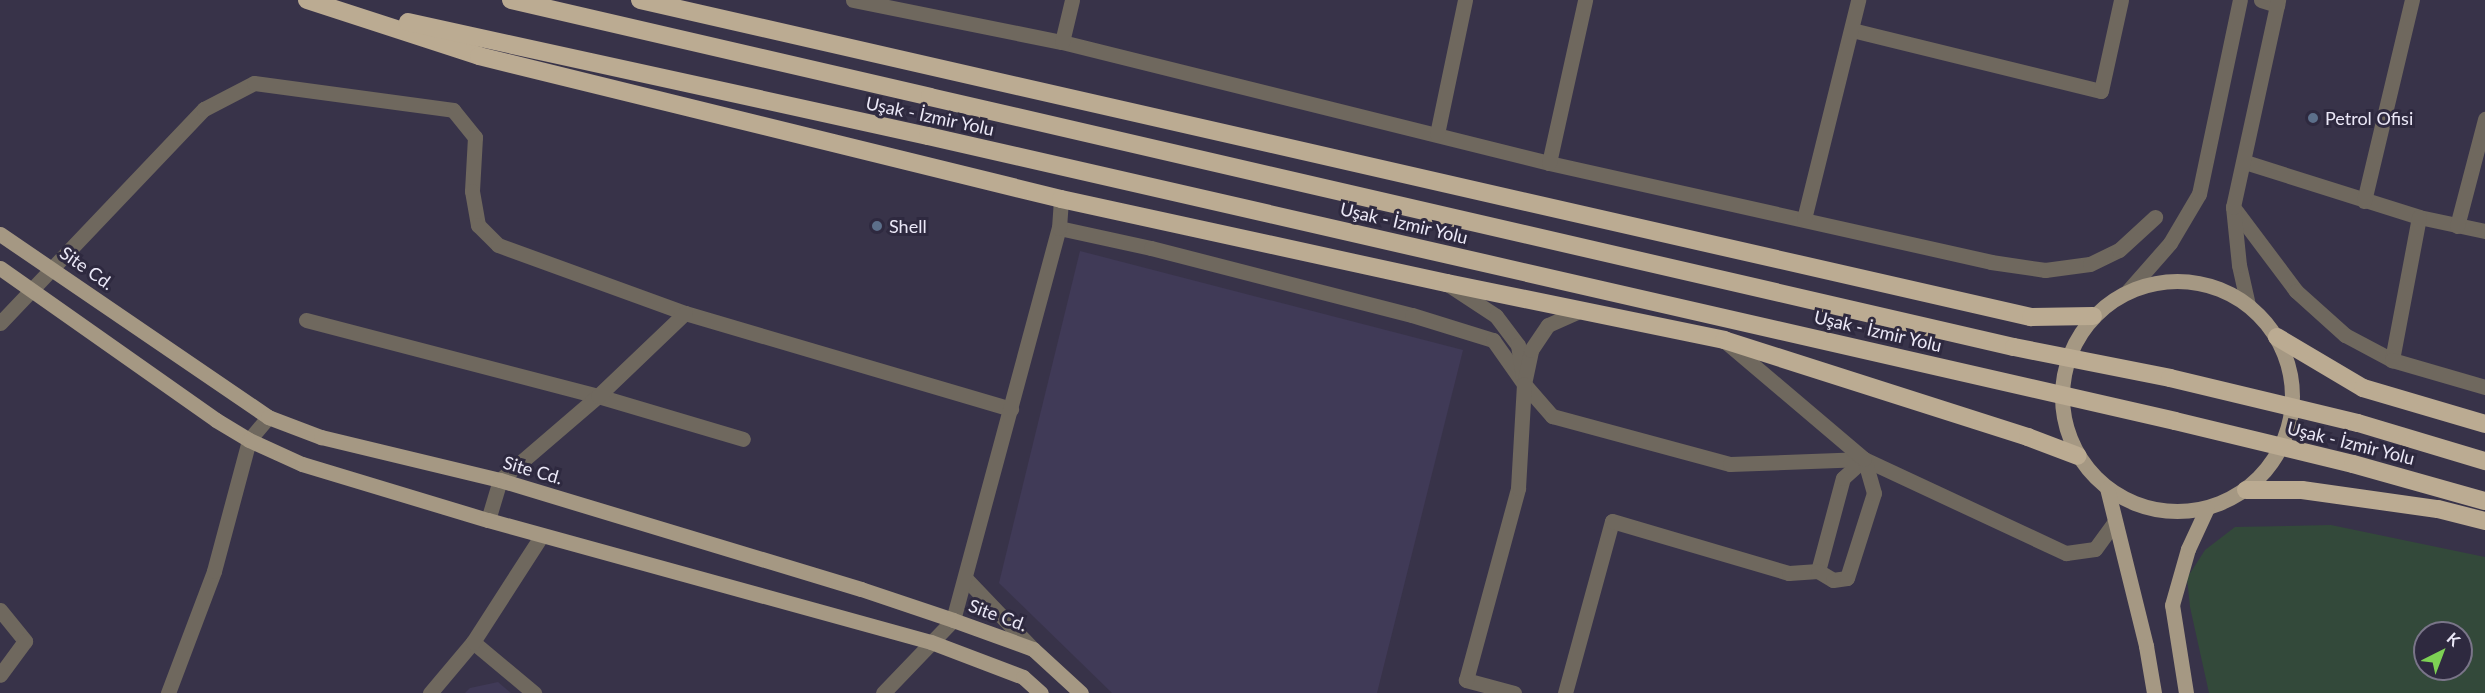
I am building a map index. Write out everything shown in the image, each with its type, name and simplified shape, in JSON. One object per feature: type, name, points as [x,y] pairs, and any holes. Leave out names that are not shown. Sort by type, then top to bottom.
[{"type":"highway","name":"Uşak - İzmir Yolu","points":[[308,0],[928,136],[2175,421],[2354,464],[2485,501]]},
{"type":"highway","points":[[308,0],[479,56],[1061,198],[1447,283],[1724,340],[2028,437],[2078,456]]},
{"type":"highway","name":"Uşak - İzmir Yolu","points":[[511,0],[2014,347],[2170,378],[2358,423],[2485,461]]},
{"type":"highway","points":[[640,0],[2031,317],[2093,316]]},
{"type":"highway","points":[[2277,337],[2362,388],[2485,424]]},
{"type":"highway","points":[[2246,490],[2313,492],[2438,509],[2485,521]]},
{"type":"main road","name":"Site Cd.","points":[[0,234],[53,268],[268,417],[321,436],[500,480],[861,589],[953,620],[1033,649],[1081,693]]},
{"type":"main road","points":[[0,268],[216,420],[249,440],[302,464],[488,520],[931,642],[1023,677],[1041,693]]},
{"type":"main road","points":[[2168,281],[2211,285],[2248,305],[2277,337],[2292,377],[2291,420],[2275,459],[2246,490],[2207,508],[2172,512],[2137,505],[2107,488],[2078,456],[2064,421],[2062,383],[2072,348],[2093,316],[2127,292],[2168,281]]},
{"type":"main road","points":[[2107,488],[2146,646],[2154,693]]},
{"type":"main road","points":[[2186,693],[2172,605],[2188,549],[2207,508]]},
{"type":"street","points":[[853,0],[1062,42],[1549,163],[1991,262],[2044,270],[2090,264],[2119,250],[2155,217]]},
{"type":"street","points":[[1062,42],[1072,0]]},
{"type":"street","points":[[1437,134],[1465,0]]},
{"type":"street","points":[[1549,163],[1586,0]]},
{"type":"street","points":[[1804,219],[1858,0]]},
{"type":"street","points":[[1852,30],[2101,91],[2121,0]]},
{"type":"street","points":[[2127,292],[2170,243],[2199,194],[2240,0]]},
{"type":"street","points":[[2248,305],[2239,265],[2234,207],[2277,2],[2262,0]]},
{"type":"street","points":[[2364,201],[2412,0]]},
{"type":"street","points":[[0,323],[204,109],[254,83],[453,110],[475,137],[472,190],[478,225],[498,246],[685,313],[1011,409]]},
{"type":"street","points":[[2457,226],[2485,119]]},
{"type":"street","points":[[2245,162],[2419,217],[2485,231]]},
{"type":"street","points":[[883,693],[953,620],[966,579],[1059,228],[1061,198]]},
{"type":"street","points":[[2234,207],[2296,291],[2345,335],[2392,360],[2485,387]]},
{"type":"street","points":[[2392,360],[2419,217]]},
{"type":"street","points":[[1059,228],[1150,248],[1401,312],[1493,340],[1524,384],[1552,416],[1730,464],[1864,459]]},
{"type":"street","points":[[1447,283],[1496,316],[1518,345],[1524,384]]},
{"type":"street","points":[[1514,693],[1466,680],[1518,488],[1524,384],[1531,350],[1548,325],[1580,311]]},
{"type":"street","points":[[488,520],[500,480],[598,396],[685,313]]},
{"type":"street","points":[[306,320],[598,396],[742,439]]},
{"type":"street","points":[[1724,340],[1864,459],[2066,553],[2095,549],[2114,523]]},
{"type":"street","points":[[171,692],[214,572],[249,440],[268,417]]},
{"type":"street","points":[[1818,571],[1844,478],[1864,459]]},
{"type":"street","points":[[1565,693],[1612,521],[1788,573],[1818,571],[1833,580],[1847,578],[1874,493],[1864,459]]},
{"type":"street","points":[[430,693],[474,642],[542,535]]},
{"type":"street","points":[[966,579],[1033,649]]},
{"type":"street","points":[[0,610],[25,641],[0,675]]},
{"type":"street","points":[[474,642],[534,693]]},
{"type":"shaded area","points":[[1080,251],[1463,350],[1377,693],[1112,693],[999,583]]},
{"type":"shaded area","points":[[498,682],[511,693],[465,693],[470,688]]},
{"type":"green space","points":[[2331,525],[2485,557],[2485,693],[2209,693],[2190,607],[2187,578],[2205,550],[2235,527]]},
{"type":"place","name":"Petrol Ofisi","points":[[2313,118]]},
{"type":"place","name":"Shell","points":[[877,226]]}]
